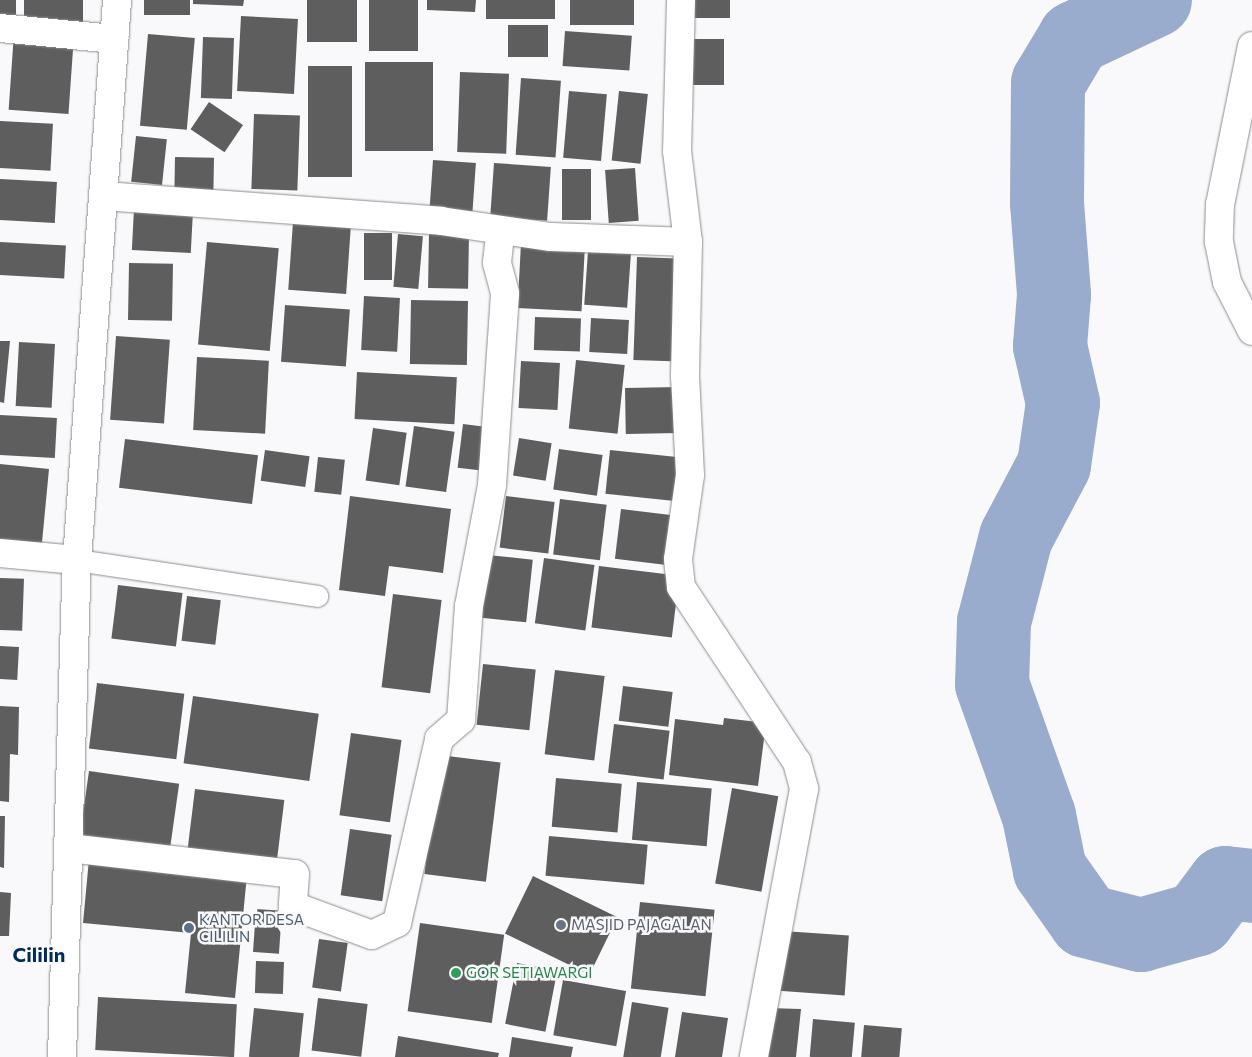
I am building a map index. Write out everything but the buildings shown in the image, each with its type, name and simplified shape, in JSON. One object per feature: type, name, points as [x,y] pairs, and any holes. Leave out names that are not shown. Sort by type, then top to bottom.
[{"type":"street","points":[[62,1057],[77,560],[117,0]]},
{"type":"street","points":[[682,0],[678,151],[688,242],[685,376],[690,475],[678,559],[681,587],[797,762],[804,789],[754,1057]]},
{"type":"street","points":[[0,28],[114,39]]},
{"type":"street","points":[[1252,46],[1220,204],[1219,242],[1227,282],[1252,331]]},
{"type":"street","points":[[104,196],[441,220],[500,233],[688,242]]},
{"type":"street","points":[[69,848],[295,874],[293,906],[372,935],[397,923],[439,739],[461,720],[469,606],[493,476],[505,292],[498,263],[500,233]]},
{"type":"street","points":[[0,553],[77,560]]},
{"type":"lane","points":[[77,560],[317,596]]},
{"type":"waterway","points":[[1155,0],[1075,38],[1048,83],[1047,203],[1054,295],[1050,346],[1063,403],[1054,465],[1016,537],[994,622],[992,684],[1039,816],[1050,870],[1086,921],[1141,935],[1198,919],[1225,883],[1252,886]]},
{"type":"place","name":"MASJID PAJAGALAN","points":[[561,925]]},
{"type":"place","name":"KANTOR DESA CILILIN","points":[[189,928]]},
{"type":"place","name":"GOR SETIAWARGI","points":[[456,973]]},
{"type":"district","name":"Cililin","points":[[39,954]]}]
